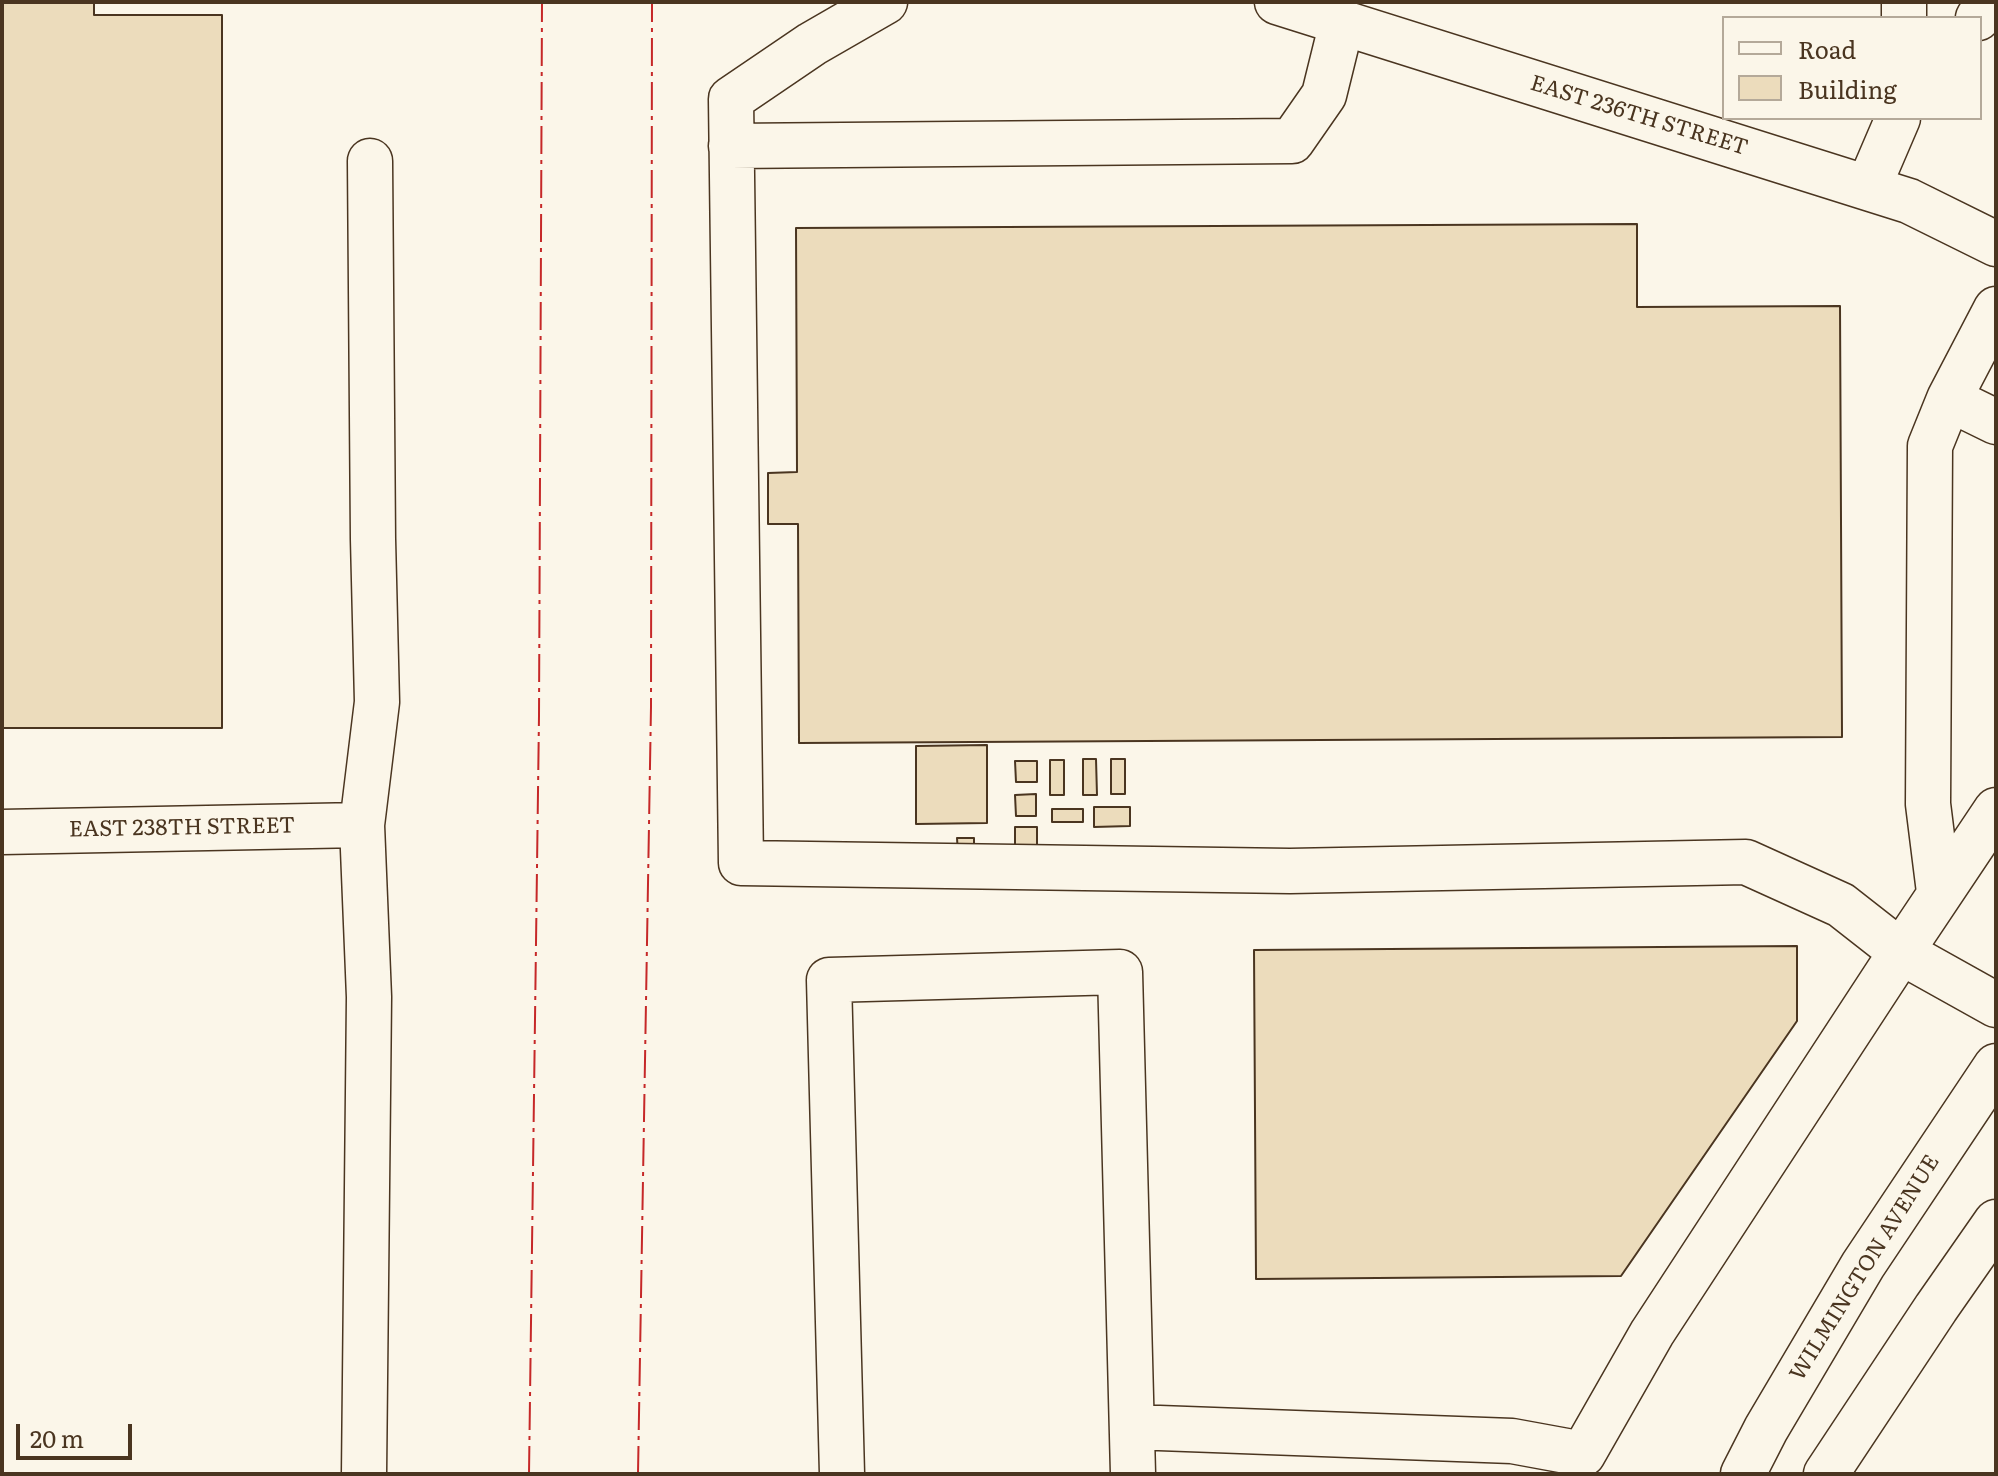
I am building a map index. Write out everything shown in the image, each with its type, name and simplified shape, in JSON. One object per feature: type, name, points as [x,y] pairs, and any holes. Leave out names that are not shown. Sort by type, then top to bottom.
[{"type":"street","points":[[885,2],[812,44],[731,99],[741,863],[1290,871],[1746,862],[1841,905],[1901,952],[1996,1005]]},
{"type":"street","name":"EAST 236TH STREET","points":[[1277,2],[1909,201],[1996,244]]},
{"type":"street","points":[[731,146],[1292,141],[1324,95],[1342,22]]},
{"type":"street","points":[[1868,188],[1897,120]]},
{"type":"street","points":[[364,1474],[369,997],[362,825],[377,702],[370,161]]},
{"type":"street","points":[[1939,892],[1928,804],[1930,446],[1949,399],[1996,309]]},
{"type":"street","points":[[1949,399],[1996,422]]},
{"type":"street","points":[[1132,1427],[1512,1441],[1583,1454],[1652,1333],[1939,892],[1996,810]]},
{"type":"street","name":"EAST 238TH STREET","points":[[2,832],[362,825]]},
{"type":"street","points":[[842,1474],[829,980],[1120,972],[1133,1474]]},
{"type":"street","name":"WILMINGTON AVENUE","points":[[1743,1474],[1766,1429],[1863,1265],[1996,1066]]},
{"type":"street","points":[[1826,1474],[1996,1222]]},
{"type":"building","points":[[2,2],[94,2],[94,15],[222,15],[222,728],[2,728]]},
{"type":"building","points":[[1637,224],[1637,307],[1840,306],[1842,737],[799,743],[798,524],[768,524],[768,473],[797,472],[796,228]]},
{"type":"building","points":[[987,745],[987,823],[916,824],[916,746]]},
{"type":"building","points":[[1083,759],[1096,759],[1097,795],[1083,795]]},
{"type":"building","points":[[1111,759],[1125,759],[1125,794],[1111,794]]},
{"type":"building","points":[[1050,760],[1064,760],[1064,795],[1050,795]]},
{"type":"building","points":[[1015,761],[1037,761],[1037,782],[1016,782]]},
{"type":"building","points":[[1036,794],[1036,816],[1016,816],[1015,795]]},
{"type":"building","points":[[1094,807],[1130,807],[1130,826],[1094,827]]},
{"type":"building","points":[[1052,809],[1083,809],[1083,822],[1052,822]]},
{"type":"building","points":[[1015,827],[1037,827],[1037,847],[1015,847]]},
{"type":"building","points":[[957,838],[974,838],[974,854],[958,854]]},
{"type":"building","points":[[1797,946],[1797,1021],[1621,1276],[1256,1279],[1254,950]]},
{"type":"power","points":[[529,1474],[539,716],[542,2]]},
{"type":"power","points":[[638,1474],[651,707],[652,2]]}]
